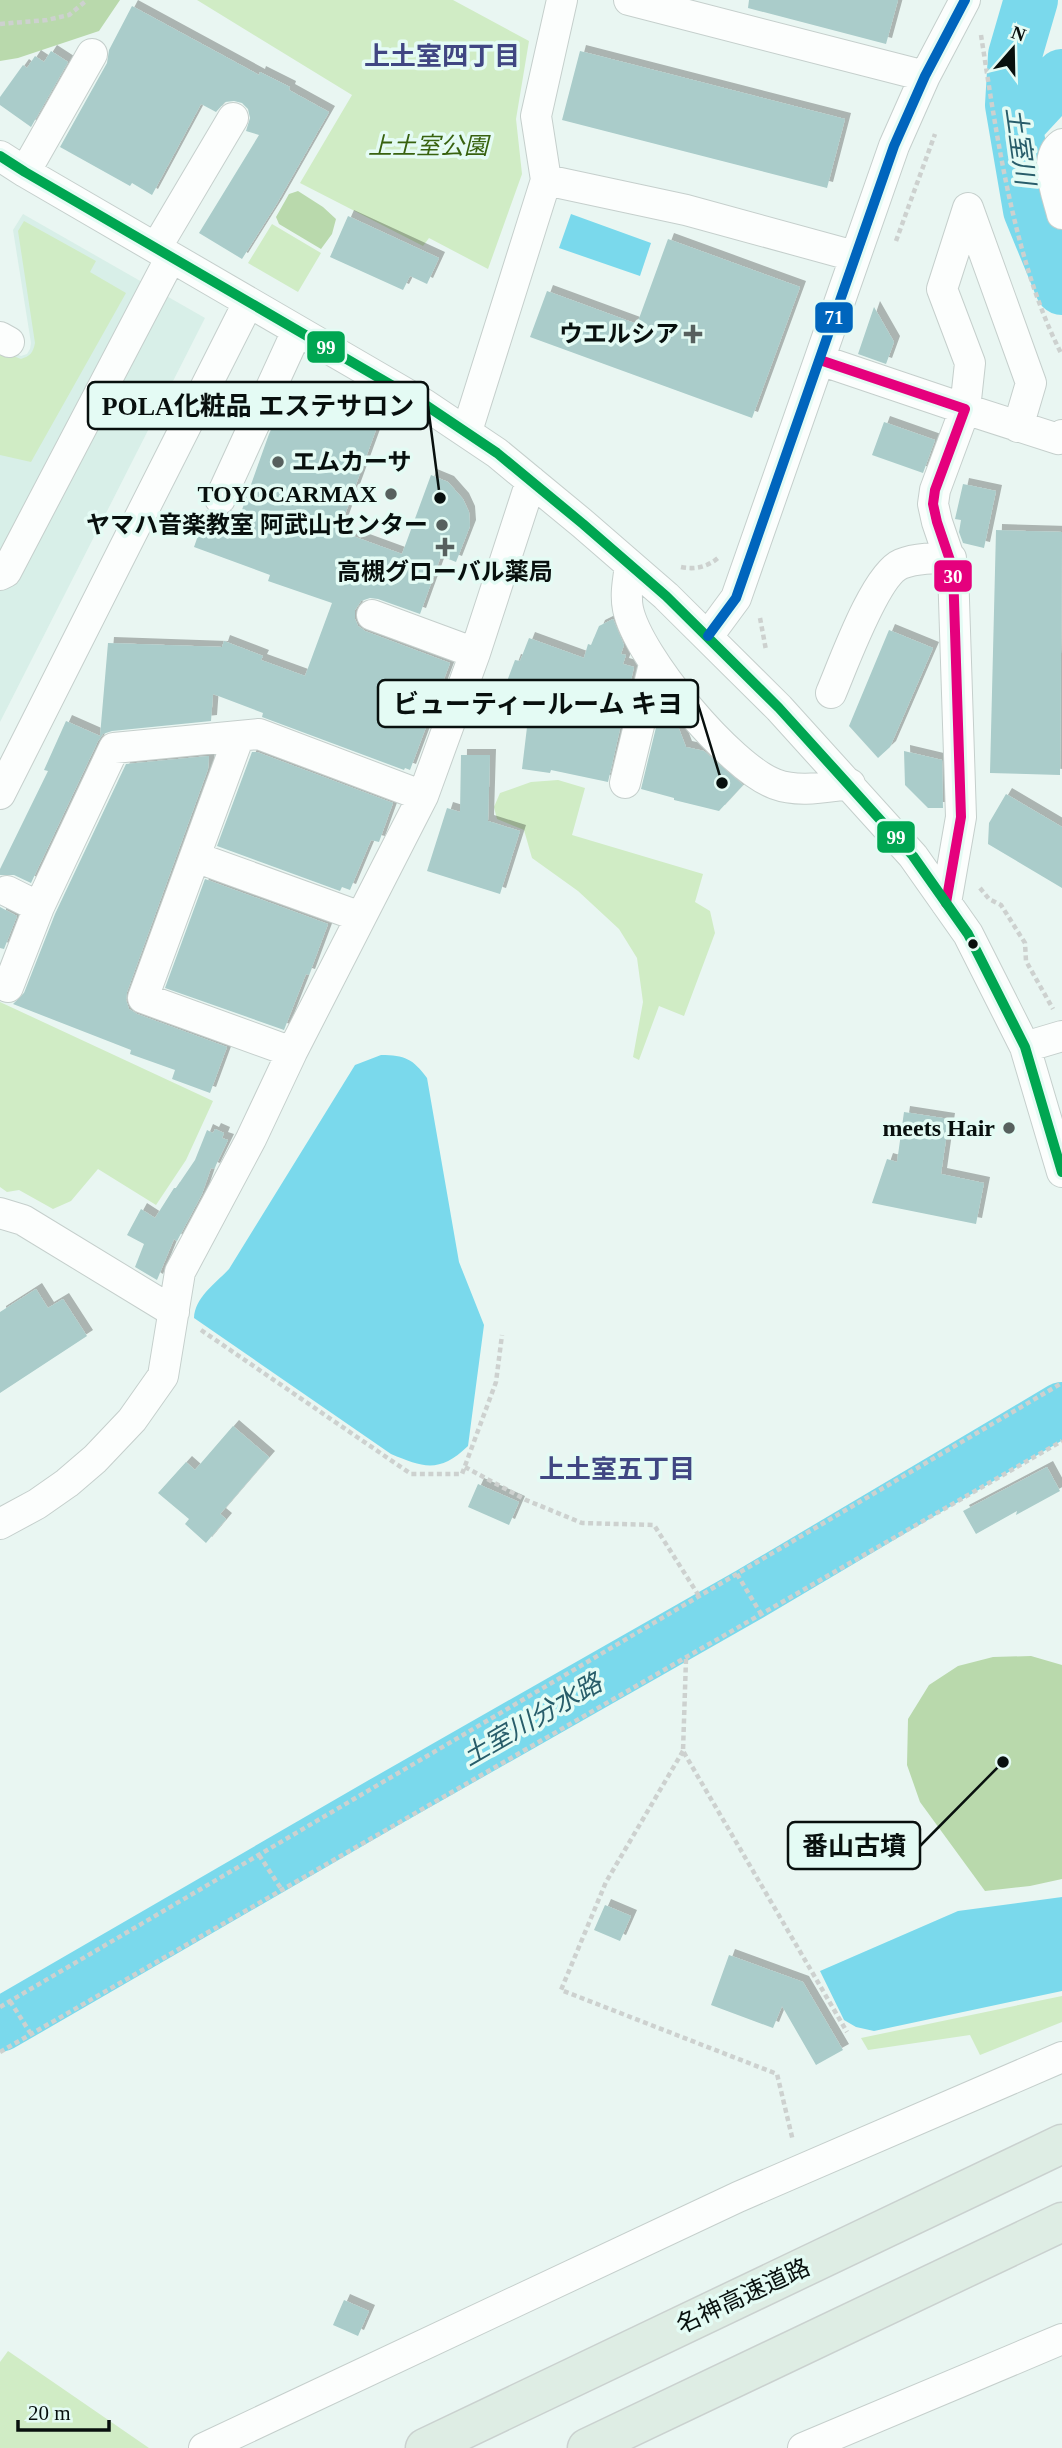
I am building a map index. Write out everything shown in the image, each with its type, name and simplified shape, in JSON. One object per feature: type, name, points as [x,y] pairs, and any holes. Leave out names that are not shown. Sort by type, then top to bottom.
[{"type":"highway","name":"名神高速道路","points":[[425,2448],[1062,2144]]},
{"type":"highway","points":[[587,2448],[1062,2222]]},
{"type":"street","points":[[467,431],[546,180],[536,116],[562,0]]},
{"type":"street","points":[[629,0],[925,76]]},
{"type":"street","points":[[708,636],[736,598],[894,146],[925,76],[965,0]]},
{"type":"street","points":[[25,172],[92,54]]},
{"type":"street","points":[[0,575],[6,572],[233,117]]},
{"type":"street","points":[[1062,144],[1058,146],[1051,160],[1062,214]]},
{"type":"street","points":[[0,156],[467,431],[531,481],[666,596],[708,636],[850,784],[913,856],[968,934],[1025,1046],[1062,1172]]},
{"type":"street","points":[[546,180],[686,210],[854,256]]},
{"type":"street","points":[[946,902],[961,817],[953,569],[933,504],[935,490],[965,409],[970,363],[942,289],[968,208],[1031,383],[1018,427]]},
{"type":"street","points":[[0,794],[248,303]]},
{"type":"street","points":[[220,499],[297,331]]},
{"type":"street","points":[[820,360],[1018,427],[1058,439],[1062,435]]},
{"type":"street","points":[[0,1524],[37,1504],[67,1483],[108,1447],[132,1420],[163,1376],[180,1272],[251,1139],[292,1052],[424,796],[475,653],[531,481]]},
{"type":"street","points":[[831,693],[865,614],[890,572],[901,564],[951,558]]},
{"type":"street","points":[[630,566],[628,609],[654,664],[677,697],[746,767],[787,788],[850,784]]},
{"type":"street","points":[[372,614],[475,653]]},
{"type":"street","points":[[625,783],[654,664]]},
{"type":"street","points":[[8,987],[39,907],[114,748],[259,734],[424,796]]},
{"type":"street","points":[[239,736],[143,998],[292,1052]]},
{"type":"street","points":[[195,857],[361,917]]},
{"type":"street","points":[[7,891],[39,907]]},
{"type":"street","points":[[1025,1046],[1062,1036]]},
{"type":"street","points":[[0,1213],[23,1220],[174,1312]]},
{"type":"street","points":[[204,2448],[738,2197],[1062,2057]]},
{"type":"street","points":[[803,2448],[1062,2339]]},
{"type":"path","points":[[0,24],[47,20],[69,15],[87,0]]},
{"type":"path","points":[[980,28],[999,150],[1023,248],[1038,298],[1062,355]]},
{"type":"path","points":[[678,567],[688,569],[709,565],[723,554]]},
{"type":"path","points":[[709,565],[711,574]]},
{"type":"path","points":[[759,619],[764,648]]},
{"type":"path","points":[[174,1312],[411,1474],[462,1474],[496,1382],[502,1335]]},
{"type":"path","points":[[0,2007],[12,2004],[260,1854],[1062,1383]]},
{"type":"path","points":[[0,2052],[1062,1441]]},
{"type":"path","points":[[465,1467],[526,1500],[582,1523],[654,1525],[699,1597]]},
{"type":"path","points":[[737,1574],[761,1614]]},
{"type":"path","points":[[686,1658],[683,1751],[606,1882],[561,1990],[777,2074],[800,2170]]},
{"type":"path","points":[[683,1751],[847,2032]]},
{"type":"path","points":[[260,1854],[282,1889]]},
{"type":"path","points":[[12,2004],[31,2034]]},
{"type":"shaded area","points":[[23,214],[205,318],[0,722],[0,347],[21,356],[27,354],[30,349],[13,230]]},
{"type":"green space","points":[[0,0],[120,0],[99,31],[18,58],[0,61]]},
{"type":"green space","name":"上土室公園","points":[[197,0],[453,0],[529,41],[516,119],[522,174],[488,269],[429,238],[423,246],[300,183],[352,95]]},
{"type":"green space","points":[[298,191],[336,219],[332,234],[321,249],[279,224],[276,217],[289,194]]},
{"type":"green space","points":[[24,221],[96,261],[90,272],[126,293],[31,462],[0,455],[0,351],[21,359],[31,354],[35,343],[18,231]]},
{"type":"green space","points":[[272,224],[321,253],[298,292],[248,263]]},
{"type":"green space","points":[[558,780],[585,788],[572,835],[703,874],[695,902],[710,911],[715,933],[684,1016],[659,1006],[639,1060],[633,1057],[643,1002],[637,958],[619,929],[578,891],[532,858],[524,830],[497,819],[494,807],[500,793],[531,782]]},
{"type":"green space","points":[[0,1002],[213,1101],[186,1160],[156,1205],[98,1169],[71,1201],[53,1209],[19,1190],[7,1192],[0,1187]]},
{"type":"green space","points":[[1031,1656],[1062,1665],[1062,1879],[985,1891],[920,1802],[907,1765],[908,1719],[929,1685],[958,1666],[993,1657]]},
{"type":"green space","points":[[1062,1996],[1062,2022],[980,2055],[970,2035],[868,2050],[861,2038]]},
{"type":"green space","points":[[8,2351],[149,2448],[0,2448],[0,2362]]},
{"type":"water","points":[[571,214],[651,243],[640,276],[559,248]]},
{"type":"water","points":[[381,1055],[408,1059],[427,1078],[459,1262],[484,1325],[468,1446],[449,1461],[440,1464],[422,1465],[391,1454],[194,1318],[202,1297],[229,1269],[355,1065]]},
{"type":"water","points":[[1062,1897],[1062,1991],[874,2031],[856,2027],[844,2020],[820,1971],[958,1911]]},
{"type":"building","points":[[749,0],[898,0],[886,44],[748,8]]},
{"type":"building","points":[[132,6],[259,75],[260,72],[290,87],[289,90],[329,112],[242,259],[199,233],[259,135],[246,131],[250,118],[248,109],[242,103],[225,102],[216,112],[201,104],[152,195],[132,183],[130,186],[60,147],[107,63],[109,50]]},
{"type":"building","points":[[51,51],[68,62],[31,127],[0,105],[0,97],[23,65],[27,68],[35,56],[44,62]]},
{"type":"building","points":[[580,51],[845,119],[827,188],[562,120]]},
{"type":"building","points":[[348,216],[439,258],[427,284],[410,276],[403,290],[330,257]]},
{"type":"building","points":[[668,239],[800,287],[752,418],[530,337],[547,291],[637,324]]},
{"type":"building","points":[[874,307],[894,342],[886,364],[858,354]]},
{"type":"building","points":[[286,398],[330,414],[334,402],[377,427],[339,531],[402,554],[431,475],[448,482],[463,499],[469,512],[470,526],[456,562],[441,556],[420,614],[370,598],[361,601],[355,610],[358,626],[365,631],[450,663],[410,770],[262,717],[263,713],[213,694],[211,721],[103,734],[31,883],[14,875],[0,875],[0,869],[48,771],[44,770],[66,721],[100,736],[108,643],[222,647],[224,641],[263,656],[261,660],[305,676],[332,603],[268,581],[270,575],[194,547],[207,510],[213,515],[238,521],[269,434]]},
{"type":"building","points":[[884,422],[935,440],[923,473],[872,455]]},
{"type":"building","points":[[963,484],[996,491],[984,548],[963,543],[959,532],[961,520],[955,519]]},
{"type":"building","points":[[996,530],[1062,532],[1060,775],[990,773]]},
{"type":"building","points":[[613,619],[624,645],[621,654],[626,655],[623,664],[634,667],[608,782],[551,770],[550,773],[522,769],[530,702],[503,692],[515,660],[520,661],[529,638],[584,658],[588,644],[591,645],[599,626]]},
{"type":"building","points":[[889,630],[933,648],[890,747],[878,758],[849,726]]},
{"type":"building","points":[[662,703],[676,721],[686,747],[704,751],[743,785],[719,811],[641,789]]},
{"type":"building","points":[[904,751],[942,760],[943,808],[928,808],[905,785]]},
{"type":"building","points":[[252,752],[393,803],[379,842],[371,840],[350,890],[342,887],[340,891],[217,846]]},
{"type":"building","points":[[461,755],[490,755],[488,821],[520,831],[500,894],[427,871],[447,808],[460,812]]},
{"type":"building","points":[[209,756],[208,769],[126,1000],[129,1009],[137,1014],[227,1047],[210,1093],[172,1079],[175,1070],[130,1054],[131,1050],[13,1004],[24,993],[55,914],[126,764]]},
{"type":"building","points":[[1006,794],[1062,827],[1062,888],[988,844],[989,823]]},
{"type":"building","points":[[205,879],[328,924],[284,1030],[165,988]]},
{"type":"building","points":[[0,907],[17,916],[4,949],[0,948]]},
{"type":"building","points":[[904,1112],[949,1119],[941,1174],[984,1183],[976,1224],[872,1203],[887,1159],[897,1162]]},
{"type":"building","points":[[215,1129],[224,1133],[222,1138],[228,1140],[214,1169],[211,1168],[202,1194],[177,1241],[174,1239],[157,1280],[135,1267],[144,1244],[127,1235],[141,1209],[155,1218],[195,1160],[207,1130],[213,1133]]},
{"type":"building","points":[[36,1289],[48,1308],[63,1299],[87,1336],[0,1393],[0,1312]]},
{"type":"building","points":[[233,1426],[269,1457],[220,1514],[226,1519],[206,1543],[185,1524],[189,1519],[158,1493],[186,1462],[195,1470]]},
{"type":"building","points":[[1047,1467],[1060,1491],[976,1534],[963,1511]]},
{"type":"building","points":[[478,1484],[519,1502],[509,1525],[468,1507]]},
{"type":"building","points":[[605,1905],[631,1916],[620,1941],[594,1930]]},
{"type":"building","points":[[729,1955],[803,1982],[843,2050],[816,2065],[782,2006],[773,2028],[711,2005]]},
{"type":"building","points":[[344,2300],[369,2311],[358,2336],[333,2325]]},
{"type":"waterway","name":"土室川","points":[[1031,0],[1015,55],[1012,105],[1030,210],[1062,288]]},
{"type":"waterway","points":[[1016,126],[1062,76]]},
{"type":"waterway","name":"土室川分水路","points":[[0,2025],[750,1594],[1062,1409]]},
{"type":"transit line","name":"71","points":[[708,636],[736,598],[894,146],[925,76],[965,0]]},
{"type":"transit line","name":"99","points":[[0,156],[424,404],[497,453],[666,596],[779,708],[913,856],[968,934],[1025,1047],[1062,1172]]},
{"type":"transit line","name":"30","points":[[820,360],[965,409],[935,490],[933,504],[953,569],[961,817],[946,903]]},
{"type":"place","name":"ウエルシア","points":[[693,334]]},
{"type":"place","name":"エムカーサ","points":[[278,462]]},
{"type":"place","name":"TOYOCARMAX","points":[[391,494]]},
{"type":"place","name":"POLA化粧品 エステサロン","points":[[440,498]]},
{"type":"place","name":"ヤマハ音楽教室 阿武山センター","points":[[442,525]]},
{"type":"place","name":"高槻グローバル薬局","points":[[445,547]]},
{"type":"place","name":"ビューティールーム キヨ","points":[[722,783]]},
{"type":"place","name":"meets Hair","points":[[1009,1128]]},
{"type":"place","name":"番山古墳","points":[[1003,1762]]},
{"type":"district","name":"上土室四丁目","points":[[442,56]]},
{"type":"district","name":"上土室五丁目","points":[[617,1469]]}]
